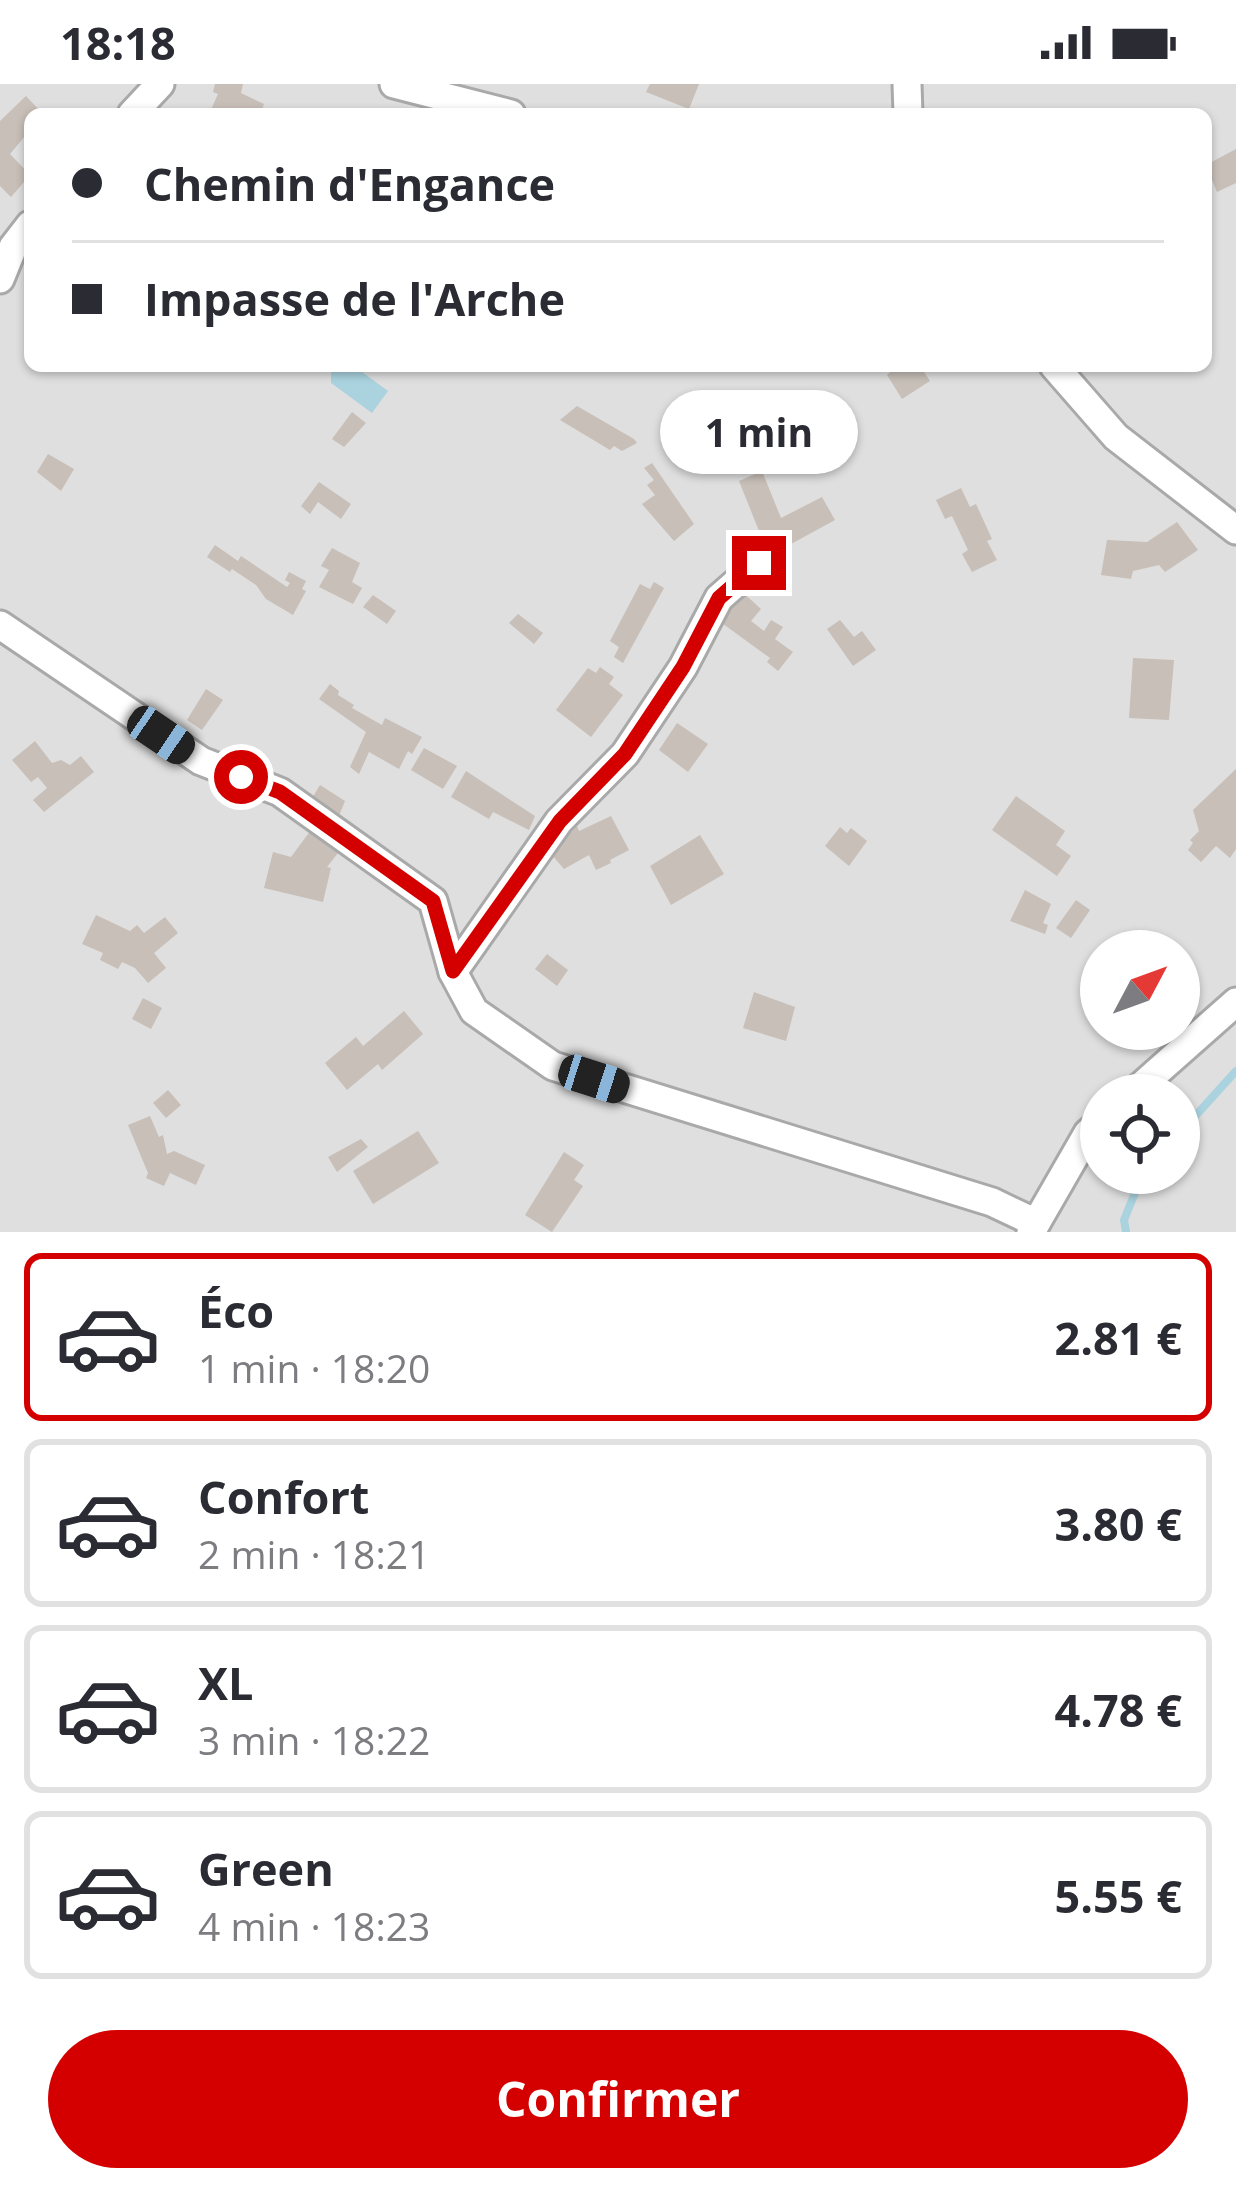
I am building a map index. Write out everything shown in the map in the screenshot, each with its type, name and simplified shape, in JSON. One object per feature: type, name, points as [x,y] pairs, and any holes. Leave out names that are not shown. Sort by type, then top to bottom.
[{"type":"street","points":[[138,108],[160,84]]},
{"type":"street","points":[[394,84],[488,108]]},
{"type":"street","points":[[0,279],[24,233]]},
{"type":"street","points":[[1059,372],[1116,437],[1236,530]]},
{"type":"street","points":[[453,971],[560,821],[625,754],[683,667],[719,598],[759,563]]},
{"type":"street","points":[[0,625],[201,761],[280,792],[433,901],[453,971],[474,1011],[553,1066],[992,1202],[1033,1228],[1080,1147]]},
{"type":"street","points":[[1155,1074],[1236,1002]]},
{"type":"shaded area","points":[[0,84],[1236,84],[1236,1232],[0,1232]]},
{"type":"water","points":[[331,372],[362,372],[388,391],[372,413],[331,383]]},
{"type":"building","points":[[215,84],[243,84],[241,93],[264,104],[262,108],[212,108],[218,94],[213,92]]},
{"type":"building","points":[[650,84],[699,84],[689,108],[646,92]]},
{"type":"building","points":[[26,96],[37,108],[24,108],[24,137],[10,154],[24,169],[24,182],[11,197],[0,186],[0,121]]},
{"type":"building","points":[[1236,149],[1236,183],[1217,192],[1212,162]]},
{"type":"building","points":[[924,372],[930,381],[902,399],[887,375]]},
{"type":"building","points":[[720,404],[728,423],[701,439],[708,451],[690,461],[673,430]]},
{"type":"building","points":[[577,406],[637,443],[622,451],[614,446],[610,450],[560,420]]},
{"type":"building","points":[[352,412],[366,423],[344,447],[332,439]]},
{"type":"building","points":[[751,445],[759,465],[737,473],[731,454]]},
{"type":"building","points":[[48,454],[74,469],[61,491],[37,472]]},
{"type":"building","points":[[652,463],[694,524],[674,541],[642,504],[655,495],[647,485],[654,480],[644,468]]},
{"type":"building","points":[[762,471],[781,518],[822,497],[835,520],[769,556],[739,481]]},
{"type":"building","points":[[319,482],[351,504],[341,519],[318,502],[310,514],[301,506]]},
{"type":"building","points":[[961,488],[970,507],[976,504],[997,560],[972,572],[962,554],[968,550],[952,516],[945,519],[936,500]]},
{"type":"building","points":[[1177,522],[1198,550],[1165,572],[1159,565],[1133,571],[1131,579],[1101,575],[1107,540],[1147,542]]},
{"type":"building","points":[[215,545],[287,587],[289,572],[306,581],[293,615],[266,599],[256,585],[207,557]]},
{"type":"building","points":[[332,548],[360,563],[352,582],[362,588],[353,604],[319,587],[329,570],[321,566]]},
{"type":"building","points":[[654,582],[664,588],[623,663],[614,657],[619,647],[610,641],[640,584],[650,589]]},
{"type":"building","points":[[740,590],[761,609],[751,621],[764,631],[771,620],[783,627],[775,639],[793,652],[778,671],[767,662],[770,658],[715,618]]},
{"type":"building","points":[[373,595],[396,611],[387,624],[363,607]]},
{"type":"building","points":[[518,614],[543,633],[534,644],[509,623]]},
{"type":"building","points":[[840,620],[854,637],[862,631],[876,650],[853,666],[827,629]]},
{"type":"building","points":[[1133,658],[1174,660],[1169,720],[1129,718]]},
{"type":"building","points":[[600,667],[614,677],[609,684],[623,695],[591,737],[556,710],[588,668],[596,673]]},
{"type":"building","points":[[330,684],[352,708],[382,725],[385,718],[422,737],[399,769],[369,752],[359,774],[350,767],[366,732],[319,699]]},
{"type":"building","points":[[206,689],[223,700],[202,730],[187,720]]},
{"type":"building","points":[[677,723],[708,744],[688,772],[659,750]]},
{"type":"building","points":[[35,741],[52,763],[61,760],[70,765],[81,756],[94,772],[44,812],[33,800],[47,788],[38,777],[31,782],[12,760]]},
{"type":"building","points":[[424,748],[457,766],[443,789],[411,770]]},
{"type":"building","points":[[1236,769],[1236,849],[1230,858],[1216,846],[1201,862],[1188,850],[1199,831],[1193,810]]},
{"type":"building","points":[[466,771],[535,816],[529,830],[493,812],[489,819],[451,797]]},
{"type":"building","points":[[320,785],[345,801],[339,816],[311,800]]},
{"type":"building","points":[[1016,796],[1065,831],[1056,845],[1071,856],[1057,876],[992,830]]},
{"type":"building","points":[[611,816],[629,850],[611,863],[596,870],[589,855],[564,869],[551,854],[577,826],[579,831]]},
{"type":"building","points":[[840,827],[847,833],[851,828],[867,841],[849,866],[825,846]]},
{"type":"building","points":[[311,830],[338,853],[327,867],[331,868],[323,902],[264,888],[273,852],[291,857]]},
{"type":"building","points":[[700,835],[724,874],[671,905],[650,866]]},
{"type":"building","points":[[1025,890],[1051,904],[1043,923],[1048,925],[1045,934],[1010,921]]},
{"type":"building","points":[[1076,900],[1090,910],[1071,938],[1056,928]]},
{"type":"building","points":[[96,915],[130,931],[137,925],[144,933],[165,917],[178,933],[154,953],[166,968],[148,983],[135,968],[122,962],[118,969],[100,960],[103,953],[82,944]]},
{"type":"building","points":[[547,954],[568,970],[557,986],[535,969]]},
{"type":"building","points":[[754,992],[795,1007],[786,1041],[743,1028]]},
{"type":"building","points":[[143,998],[162,1008],[151,1029],[132,1019]]},
{"type":"building","points":[[404,1011],[423,1034],[382,1070],[378,1064],[347,1090],[325,1063],[356,1037],[363,1046]]},
{"type":"building","points":[[168,1090],[181,1105],[166,1118],[153,1103]]},
{"type":"building","points":[[150,1116],[159,1137],[163,1135],[167,1154],[174,1151],[205,1165],[196,1185],[170,1173],[164,1186],[146,1178],[128,1125]]},
{"type":"building","points":[[418,1131],[439,1163],[373,1204],[353,1171]]},
{"type":"building","points":[[361,1139],[368,1147],[337,1172],[328,1157]]},
{"type":"building","points":[[564,1152],[584,1165],[574,1180],[583,1186],[552,1232],[525,1215]]},
{"type":"waterway","points":[[1200,1111],[1236,1071]]},
{"type":"waterway","points":[[1126,1232],[1124,1220],[1135,1194]]},
{"type":"route","points":[[241,777],[280,792],[433,901],[453,971],[560,821],[625,754],[683,667],[719,598],[759,563]]}]
